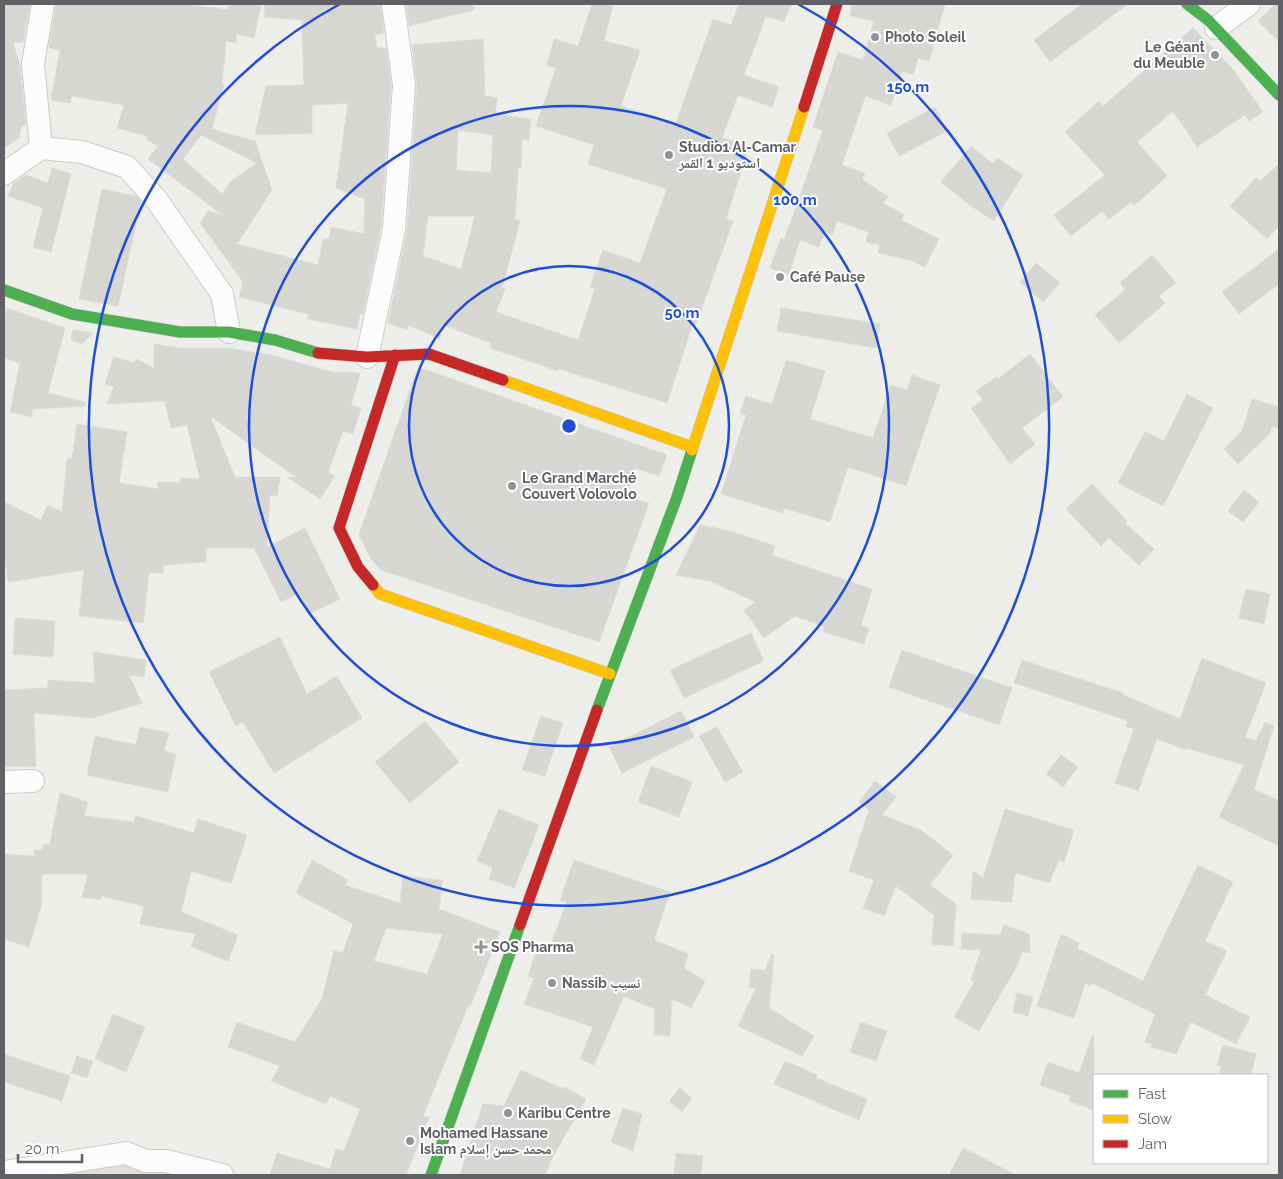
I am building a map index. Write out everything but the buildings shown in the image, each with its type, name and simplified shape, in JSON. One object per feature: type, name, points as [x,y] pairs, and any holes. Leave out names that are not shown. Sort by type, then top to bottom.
[{"type":"street","points":[[42,148],[33,64],[44,4]]},
{"type":"street","points":[[367,357],[394,229],[404,85],[393,4]]},
{"type":"street","points":[[431,1175],[610,674],[677,496],[837,4]]},
{"type":"street","points":[[1187,4],[1216,28],[1279,95]]},
{"type":"street","points":[[1216,28],[1250,4]]},
{"type":"street","points":[[4,174],[42,148],[82,152],[127,167],[156,198],[222,294],[229,332]]},
{"type":"street","points":[[4,290],[72,314],[180,332],[229,332],[275,340],[325,355],[367,357],[429,354],[692,447]]},
{"type":"street","points":[[395,355],[374,426],[339,528],[358,567],[380,594],[610,674]]},
{"type":"street","points":[[4,782],[33,781]]},
{"type":"street","points":[[4,1172],[126,1154],[146,1161],[166,1161],[222,1175]]},
{"type":"shaded area","points":[[115,1161],[187,1175],[19,1175]]},
{"type":"traffic: fast","points":[[1187,4],[1208,20],[1279,95]]},
{"type":"traffic: fast","points":[[4,290],[72,314],[180,332],[229,332],[275,340],[318,353]]},
{"type":"traffic: fast","points":[[597,710],[677,497],[692,450]]},
{"type":"traffic: fast","points":[[431,1175],[520,925]]},
{"type":"traffic: slow","points":[[692,450],[804,107]]},
{"type":"traffic: slow","points":[[503,380],[692,447]]},
{"type":"traffic: slow","points":[[373,585],[380,594],[610,674]]},
{"type":"traffic: jam","points":[[804,107],[837,4]]},
{"type":"traffic: jam","points":[[318,353],[367,357],[429,354],[503,380]]},
{"type":"traffic: jam","points":[[373,585],[358,567],[339,528],[395,355]]},
{"type":"traffic: jam","points":[[520,925],[597,710]]},
{"type":"place","name":"Photo Soleil","points":[[875,37]]},
{"type":"place","name":"Le Géant du Meuble","points":[[1215,55]]},
{"type":"place","name":"Studio1 Al-Camar استوديو 1 القمر","points":[[669,155]]},
{"type":"place","name":"Café Pause","points":[[780,277]]},
{"type":"place","name":"Le Grand Marché Couvert Volovolo","points":[[512,486]]},
{"type":"place","name":"SOS Pharma","points":[[481,947]]},
{"type":"place","name":"Nassib نسيب","points":[[552,983]]},
{"type":"place","name":"Karibu Centre","points":[[508,1113]]},
{"type":"place","name":"Mohamed Hassane Islam محمد حسن إسلام","points":[[410,1141]]}]
